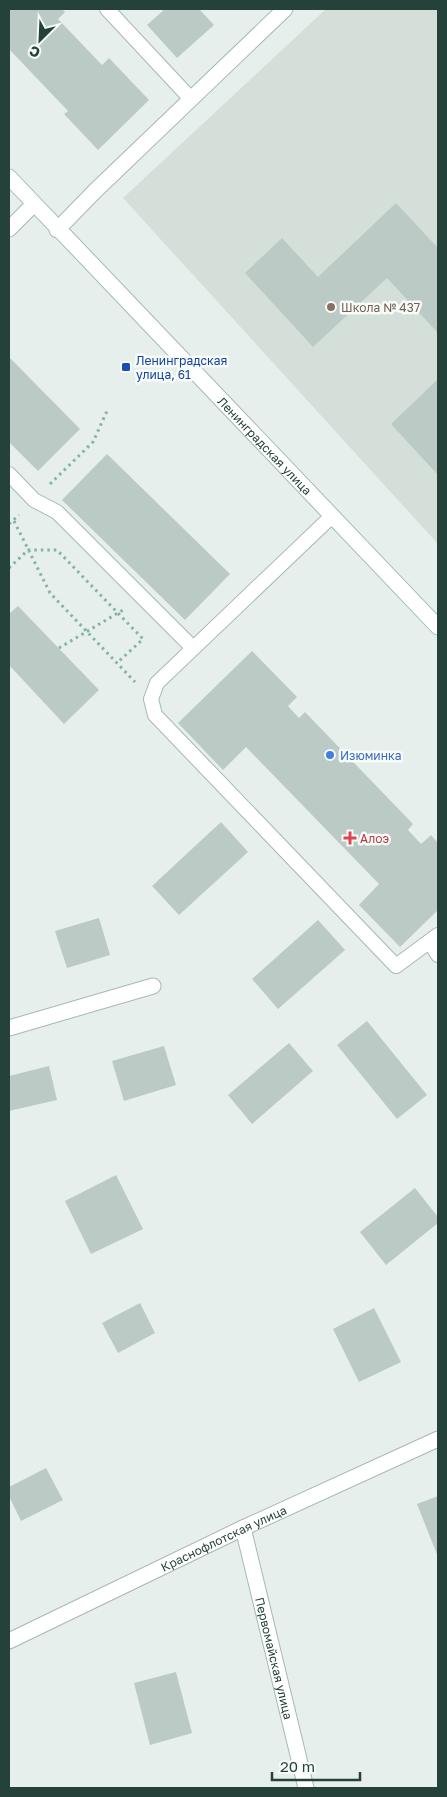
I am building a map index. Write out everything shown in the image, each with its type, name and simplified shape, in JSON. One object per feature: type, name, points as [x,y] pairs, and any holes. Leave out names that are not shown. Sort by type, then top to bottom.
[{"type":"street","points":[[58,230],[95,191],[286,9]]},
{"type":"street","name":"Ленинградская улица","points":[[9,177],[438,627]]},
{"type":"street","points":[[9,229],[34,204]]},
{"type":"street","points":[[9,1028],[154,986]]},
{"type":"street","name":"Краснофлотская улица","points":[[9,1641],[243,1528],[438,1439]]},
{"type":"street","name":"Первомайская улица","points":[[243,1528],[306,1788]]},
{"type":"lane","points":[[107,9],[191,99]]},
{"type":"lane","points":[[9,474],[34,500],[57,512],[193,648]]},
{"type":"lane","points":[[332,516],[157,683],[151,699],[155,715],[396,966],[434,938],[438,955]]},
{"type":"path","points":[[34,500],[93,442],[107,411]]},
{"type":"path","points":[[14,521],[50,593],[151,699]]},
{"type":"path","points":[[9,568],[28,550],[57,550],[143,639],[117,663]]},
{"type":"path","points":[[59,648],[143,598]]},
{"type":"shaded area","name":"Школа № 437","points":[[326,9],[438,9],[438,544],[123,198]]},
{"type":"building","points":[[9,9],[62,9],[65,12],[58,19],[102,65],[109,58],[149,100],[98,150],[64,114],[68,111],[9,49]]},
{"type":"building","points":[[165,9],[199,9],[214,25],[177,58],[147,25]]},
{"type":"building","points":[[396,203],[438,248],[438,333],[387,278],[313,347],[245,273],[282,238],[318,277]]},
{"type":"building","points":[[9,357],[80,429],[38,471],[9,442]]},
{"type":"building","points":[[438,379],[438,475],[391,424]]},
{"type":"building","points":[[107,454],[230,574],[185,620],[62,500]]},
{"type":"building","points":[[18,606],[99,690],[64,724],[9,665],[9,614]]},
{"type":"building","points":[[252,651],[297,697],[288,706],[299,718],[305,712],[413,824],[408,830],[421,844],[431,835],[438,843],[438,910],[400,947],[359,905],[379,884],[246,747],[223,770],[178,723]]},
{"type":"building","points":[[221,822],[248,852],[179,915],[152,886]]},
{"type":"building","points":[[99,918],[110,955],[67,968],[55,931]]},
{"type":"building","points":[[318,920],[345,950],[278,1009],[252,979]]},
{"type":"building","points":[[367,1021],[427,1095],[397,1119],[337,1045]]},
{"type":"building","points":[[289,1043],[313,1071],[252,1124],[228,1095]]},
{"type":"building","points":[[164,1046],[176,1085],[124,1101],[112,1061]]},
{"type":"building","points":[[49,1066],[57,1100],[9,1111],[9,1076]]},
{"type":"building","points":[[116,1175],[143,1229],[91,1254],[65,1201]]},
{"type":"building","points":[[415,1188],[438,1217],[438,1223],[386,1265],[360,1232]]},
{"type":"building","points":[[140,1303],[155,1333],[118,1353],[102,1323]]},
{"type":"building","points":[[374,1308],[401,1362],[359,1382],[333,1329]]},
{"type":"building","points":[[46,1468],[63,1500],[21,1521],[9,1496],[9,1487]]},
{"type":"building","points":[[438,1496],[438,1557],[417,1504]]},
{"type":"building","points":[[176,1672],[192,1733],[150,1745],[134,1683]]},
{"type":"place","name":"Школа № 437","points":[[331,307]]},
{"type":"place","name":"Ленинградская улица, 61","points":[[126,367]]},
{"type":"place","name":"Изюминка","points":[[330,755]]},
{"type":"place","name":"Алоэ","points":[[350,838]]}]
